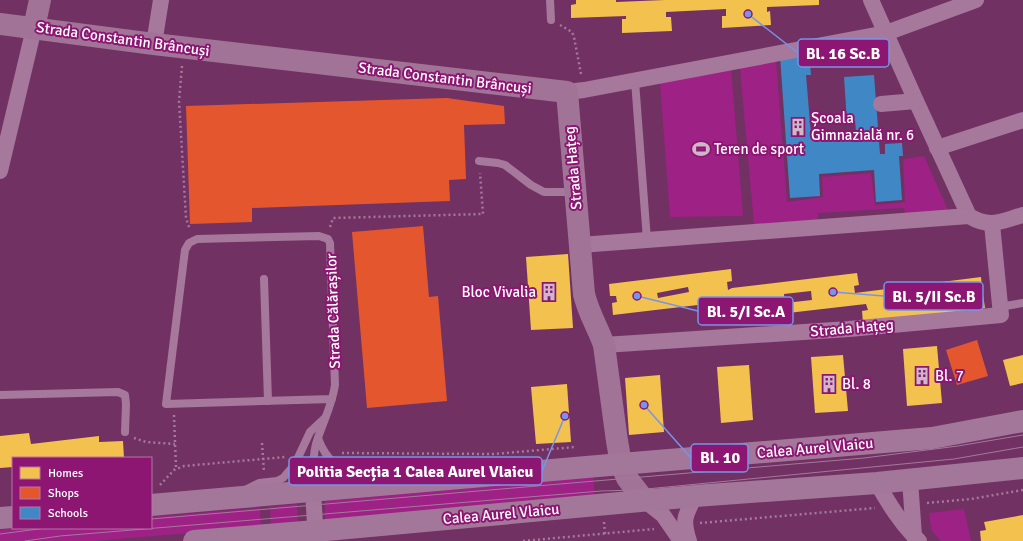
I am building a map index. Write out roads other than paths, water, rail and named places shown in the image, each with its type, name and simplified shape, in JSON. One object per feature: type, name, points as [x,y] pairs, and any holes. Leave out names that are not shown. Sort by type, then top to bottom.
[{"type":"main road","name":"Calea Aurel Vlaicu","points":[[152,505],[932,438],[1023,421]]},
{"type":"main road","name":"Calea Aurel Vlaicu","points":[[194,541],[316,536],[644,500],[876,483],[1023,468]]},
{"type":"main road","points":[[0,518],[12,517]]},
{"type":"street","points":[[0,171],[40,0]]},
{"type":"street","points":[[154,44],[161,0]]},
{"type":"street","points":[[871,0],[969,216]]},
{"type":"street","name":"Strada Constantin Brâncuși","points":[[0,24],[184,48],[576,91],[886,33],[976,0]]},
{"type":"street","name":"Strada Hațeg","points":[[576,91],[575,192],[587,304],[600,332],[604,345],[621,464],[627,478],[644,500]]},
{"type":"street","points":[[881,104],[916,101]]},
{"type":"street","points":[[937,148],[1023,120]]},
{"type":"street","points":[[580,245],[969,216],[984,223],[992,224],[1023,215]]},
{"type":"street","points":[[992,224],[1001,314]]},
{"type":"street","name":"Strada Hațeg","points":[[604,345],[849,329],[1001,314]]},
{"type":"street","points":[[910,480],[916,539]]},
{"type":"street","points":[[876,483],[890,507],[916,539]]},
{"type":"street","name":"Strada Călărașilor","points":[[313,491],[316,536]]},
{"type":"street","points":[[678,526],[685,518],[695,496]]},
{"type":"street","points":[[644,500],[678,526],[689,541]]},
{"type":"street","points":[[678,526],[681,541]]},
{"type":"lane","points":[[550,0],[551,20]]},
{"type":"lane","points":[[635,81],[647,240]]},
{"type":"lane","points":[[480,161],[506,165],[531,186],[544,192],[575,192]]},
{"type":"lane","name":"Strada Călărașilor","points":[[268,401],[166,404],[185,250],[189,243],[194,240],[319,236],[328,239],[330,243],[335,385],[332,400],[318,438],[313,461],[313,491]]},
{"type":"lane","points":[[264,279],[268,401],[332,400]]},
{"type":"lane","name":"Strada Hațeg","points":[[1001,314],[1005,306],[1023,303]]},
{"type":"lane","points":[[0,395],[118,392],[125,395],[125,432]]},
{"type":"lane","points":[[238,497],[251,486],[259,483],[277,481],[283,478],[295,464],[310,432],[325,417]]},
{"type":"lane","points":[[318,438],[325,453],[335,464],[345,471],[375,485]]},
{"type":"tram line","points":[[152,519],[864,458],[958,446],[1023,435]]},
{"type":"tram line","points":[[152,528],[601,491],[636,490],[954,459],[1023,447]]},
{"type":"tram line","points":[[0,534],[38,529]]},
{"type":"tram line","points":[[25,541],[60,536],[144,529]]},
{"type":"place","name":"Bl. 16 Sc.B","points":[[748,14]]},
{"type":"place","name":"Școala Gimnazială nr. 6","points":[[798,127]]},
{"type":"place","name":"Teren de sport","points":[[701,149]]},
{"type":"place","name":"Bloc Vivalia","points":[[549,292]]},
{"type":"place","name":"Bl. 5/II Sc.B","points":[[833,292]]},
{"type":"place","name":"Bl. 5/I Sc.A","points":[[637,296]]},
{"type":"place","name":"Bl. 7","points":[[922,376]]},
{"type":"place","name":"Bl. 8","points":[[829,384]]},
{"type":"place","name":"Bl. 10","points":[[644,405]]},
{"type":"place","name":"Politia Secția 1 Calea Aurel Vlaicu","points":[[565,416]]}]
